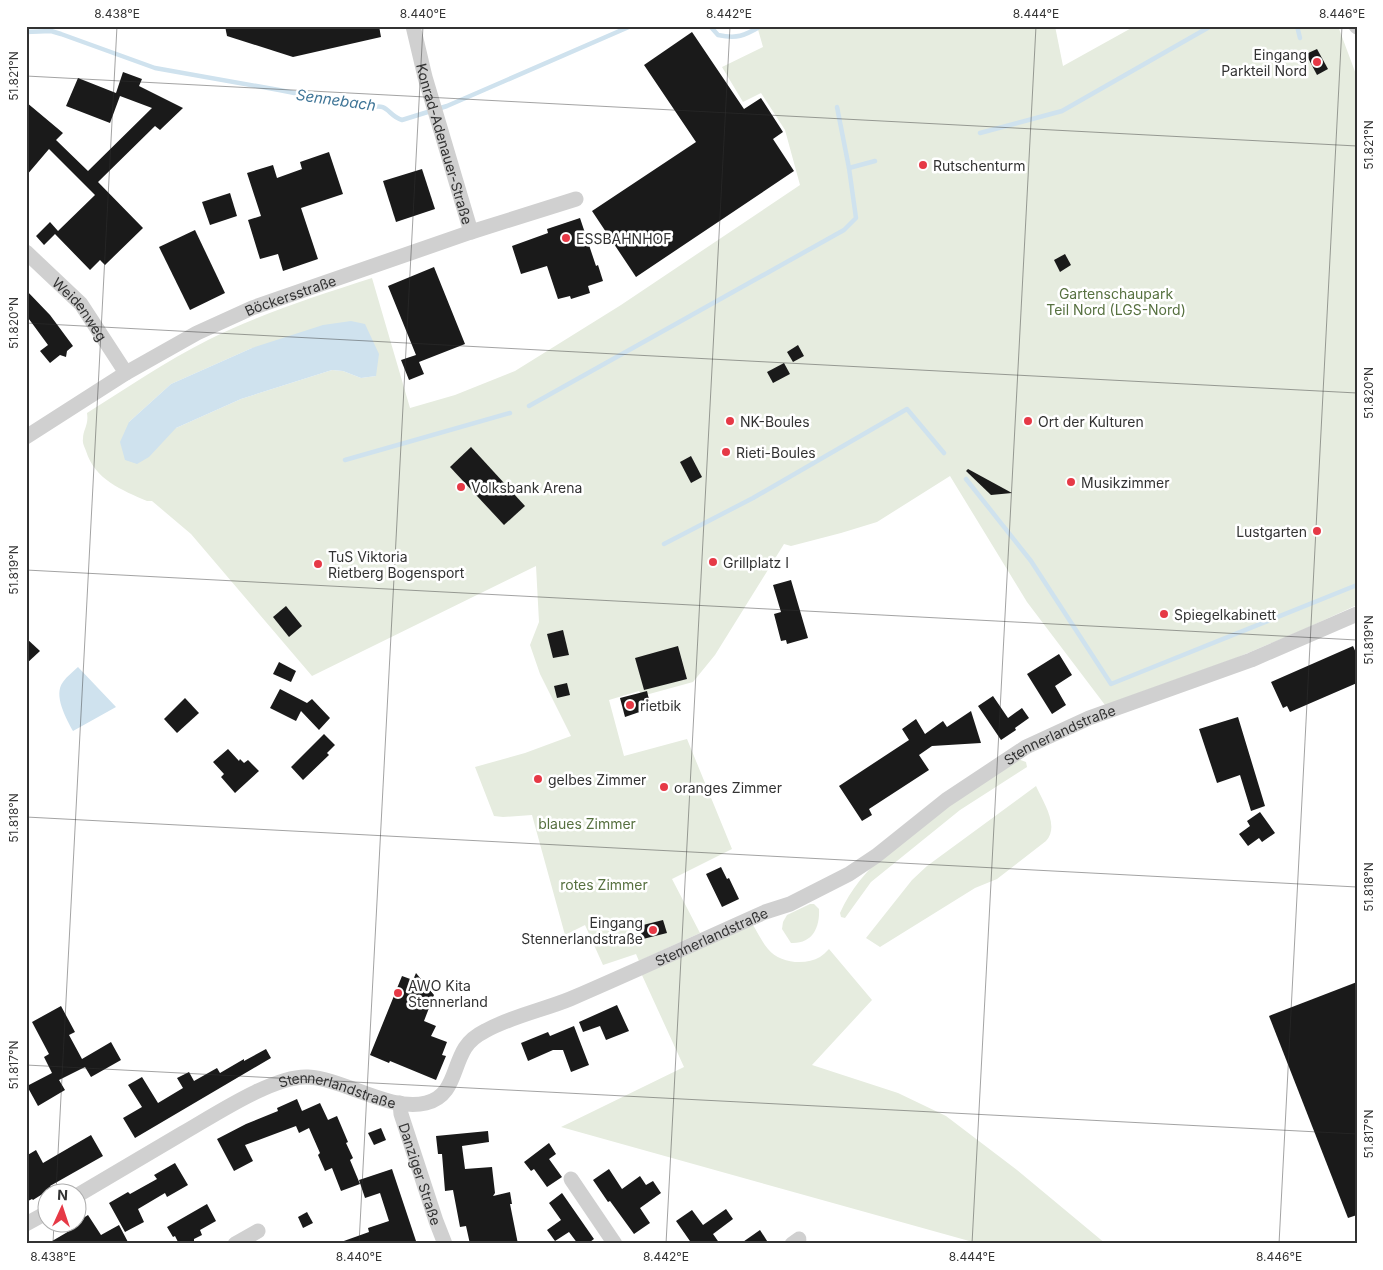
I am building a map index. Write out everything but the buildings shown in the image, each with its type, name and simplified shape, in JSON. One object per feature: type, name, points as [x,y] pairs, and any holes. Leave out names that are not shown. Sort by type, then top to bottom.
[{"type":"street","name":"Konrad-Adenauer-Straße","points":[[413,26],[440,131],[471,232]]},
{"type":"street","name":"Böckersstraße","points":[[26,437],[126,373],[197,333],[252,308],[471,232],[576,199]]},
{"type":"street","name":"Weidenweg","points":[[26,252],[81,304],[126,373]]},
{"type":"street","name":"Stennerlandstraße","points":[[88,1188],[233,1105],[272,1085],[291,1078],[308,1077],[330,1081],[382,1099],[400,1103],[425,1104],[440,1098],[447,1089],[464,1049],[474,1037],[492,1027],[568,999],[765,912],[790,904],[849,874],[876,856],[946,800],[1026,747],[1089,718],[1251,660],[1357,614]]},
{"type":"street","name":"Danziger Straße","points":[[400,1103],[401,1114],[445,1244]]},
{"type":"street","points":[[571,1178],[615,1244]]},
{"type":"street","points":[[26,1224],[38,1217]]},
{"type":"street","points":[[235,1244],[258,1231]]},
{"type":"green space","name":"Gartenschaupark Teil Nord (LGS-Nord)","points":[[757,26],[1055,26],[1063,66],[1135,26],[1338,26],[1357,77],[1357,605],[1236,658],[1105,705],[1027,602],[950,476],[877,522],[791,546],[784,544],[715,655],[693,682],[642,696],[639,691],[609,700],[624,756],[687,739],[732,849],[672,879],[700,933],[639,961],[636,954],[603,965],[585,925],[565,935],[532,815],[494,816],[475,767],[525,753],[571,736],[540,674],[530,645],[539,622],[536,566],[312,676],[191,534],[152,501],[147,501],[119,488],[110,483],[96,470],[90,461],[83,442],[87,413],[147,375],[208,340],[288,306],[372,278],[410,408],[455,395],[515,371],[621,305],[800,185],[785,130],[761,93],[743,102],[722,67],[763,47]],"holes":[[[252,348],[376,376],[361,378],[343,371],[332,370],[241,399],[176,428],[129,422],[171,384]]]},
{"type":"green space","points":[[1018,759],[1026,762],[1027,767],[960,810],[871,882],[845,918],[841,917],[840,913],[849,896],[885,854],[899,842]]},
{"type":"green space","points":[[1036,786],[1051,821],[1050,835],[1046,841],[997,879],[975,888],[880,947],[866,938],[912,880],[927,866]]},
{"type":"green space","points":[[810,904],[814,904],[819,909],[816,928],[813,934],[804,941],[791,943],[782,929],[783,922],[787,915]]},
{"type":"green space","points":[[753,925],[768,949],[785,960],[807,962],[821,956],[829,949],[872,1000],[812,1065],[898,1093],[946,1116],[1017,1170],[1106,1244],[980,1244],[561,1127],[684,1067],[641,973]]},
{"type":"water","points":[[351,321],[365,324],[379,354],[376,376],[361,378],[343,371],[332,370],[241,399],[176,428],[149,457],[137,464],[125,460],[120,442],[129,422],[171,384],[252,348],[323,325]]},
{"type":"water","points":[[78,667],[116,707],[73,731],[67,720],[59,693],[63,682]]},
{"type":"waterway","name":"Sennebach","points":[[26,32],[51,31],[155,68],[371,108],[381,107],[402,120],[447,106],[631,26]]},
{"type":"waterway","name":"Sennebach","points":[[710,26],[718,35],[730,37],[745,34],[761,26]]},
{"type":"waterway","points":[[980,133],[1062,111],[1211,26]]},
{"type":"waterway","points":[[1297,26],[1300,38]]},
{"type":"waterway","points":[[837,107],[849,168]]},
{"type":"waterway","points":[[529,406],[844,230],[856,218],[849,168],[875,161]]},
{"type":"waterway","points":[[664,544],[753,498],[907,409],[944,453]]},
{"type":"waterway","points":[[345,460],[510,413]]},
{"type":"waterway","points":[[966,479],[1031,561],[1111,684],[1357,585]]},
{"type":"place","name":"Eingang Parkteil Nord","points":[[1317,62]]},
{"type":"place","name":"Rutschenturm","points":[[923,165]]},
{"type":"place","name":"ESSBAHNHOF","points":[[566,238]]},
{"type":"place","name":"NK-Boules","points":[[730,421]]},
{"type":"place","name":"Ort der Kulturen","points":[[1028,421]]},
{"type":"place","name":"Rieti-Boules","points":[[726,452]]},
{"type":"place","name":"Musikzimmer","points":[[1071,482]]},
{"type":"place","name":"Volksbank Arena","points":[[461,487]]},
{"type":"place","name":"Lustgarten","points":[[1317,531]]},
{"type":"place","name":"Grillplatz I","points":[[713,562]]},
{"type":"place","name":"TuS Viktoria Rietberg Bogensport","points":[[318,564]]},
{"type":"place","name":"Spiegelkabinett","points":[[1164,614]]},
{"type":"place","name":"rietbik","points":[[630,705]]},
{"type":"place","name":"gelbes Zimmer","points":[[538,779]]},
{"type":"place","name":"oranges Zimmer","points":[[664,787]]},
{"type":"place","name":"Eingang Stennerlandstraße","points":[[653,930]]},
{"type":"place","name":"AWO Kita Stennerland","points":[[398,993]]},
{"type":"park label","name":"blaues Zimmer","points":[[587,823]]},
{"type":"park label","name":"rotes Zimmer","points":[[604,884]]}]
